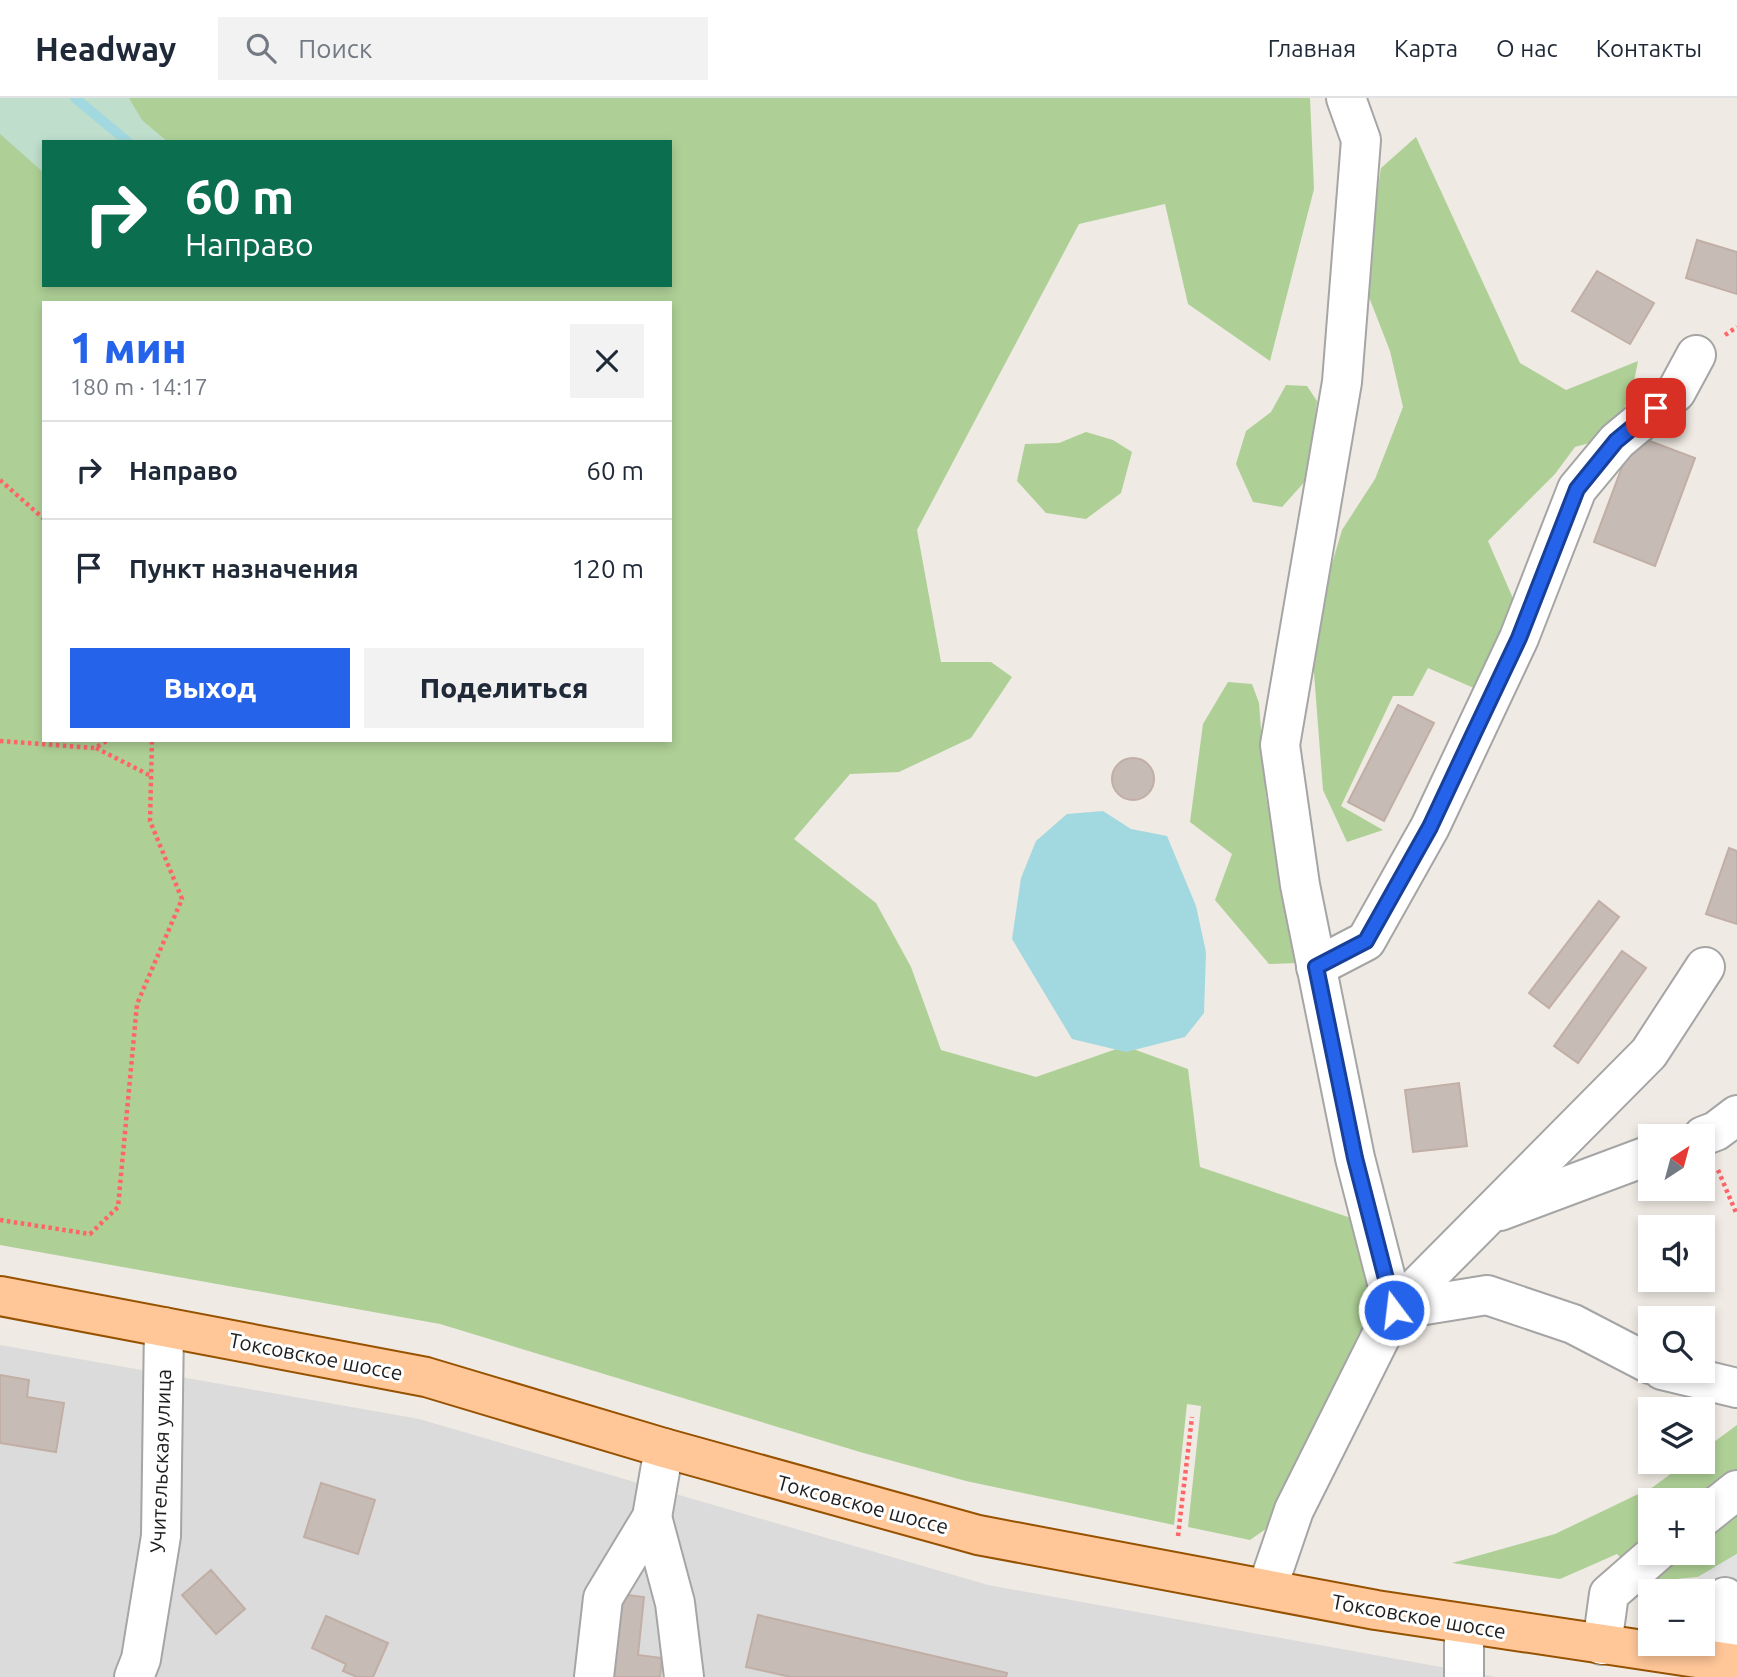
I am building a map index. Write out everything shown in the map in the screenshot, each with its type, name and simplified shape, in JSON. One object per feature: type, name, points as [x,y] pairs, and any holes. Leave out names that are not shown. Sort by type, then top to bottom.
[{"type":"main road","name":"Токсовское шоссе","points":[[0,1296],[426,1377],[664,1448],[978,1535],[1464,1624],[1731,1664]]},
{"type":"street","points":[[1346,98],[1361,140],[1342,382],[1280,745],[1300,885],[1316,967],[1355,1158],[1394,1310]]},
{"type":"street","points":[[1316,967],[1366,941],[1430,827],[1519,638],[1577,489],[1616,441],[1676,392],[1696,355]]},
{"type":"street","points":[[1267,1589],[1294,1510],[1394,1310],[1649,1053],[1705,967]]},
{"type":"street","points":[[1488,1215],[1638,1159]]},
{"type":"street","points":[[1394,1310],[1487,1295],[1573,1324],[1638,1358]]},
{"type":"street","name":"Учительская улица","points":[[144,1671],[161,1536],[164,1326]]},
{"type":"street","points":[[1715,1383],[1737,1388]]},
{"type":"street","points":[[594,1677],[603,1598],[652,1517],[664,1448]]},
{"type":"street","points":[[1715,1507],[1737,1490]]},
{"type":"street","points":[[652,1517],[675,1603],[684,1677]]},
{"type":"street","points":[[1602,1645],[1609,1594],[1642,1565]]},
{"type":"street","points":[[1725,1597],[1731,1664]]},
{"type":"street","points":[[1464,1624],[1464,1677]]},
{"type":"path","points":[[0,480],[42,517]]},
{"type":"path","points":[[0,741],[95,748],[151,776]]},
{"type":"path","points":[[95,748],[105,742]]},
{"type":"path","points":[[0,1220],[90,1234],[118,1208],[137,1004],[182,900],[150,821],[152,742]]},
{"type":"path","points":[[1719,1128],[1718,1176],[1737,1215]]},
{"type":"path","points":[[1177,1547],[1192,1418]]},
{"type":"shaded area","points":[[0,1345],[419,1419],[988,1585],[1496,1677],[0,1677]]},
{"type":"shaded area","points":[[1737,1554],[1737,1614],[1715,1618],[1715,1579],[1698,1577]]},
{"type":"green space","points":[[0,98],[1310,98],[1314,189],[1270,361],[1188,304],[1165,204],[1079,224],[917,530],[941,662],[991,662],[1012,677],[971,738],[899,772],[850,774],[794,839],[876,903],[911,967],[941,1050],[1036,1077],[1125,1046],[1188,1069],[1200,1167],[1351,1218],[1380,1311],[1270,1526],[1250,1540],[1188,1527],[1201,1406],[1187,1404],[1174,1525],[966,1481],[860,1452],[440,1324],[0,1245]]},
{"type":"green space","points":[[0,98],[129,98],[142,120],[166,140],[42,140],[42,171],[0,134]]},
{"type":"green space","points":[[1416,137],[1520,363],[1566,390],[1638,361],[1631,397],[1603,439],[1575,447],[1555,474],[1488,541],[1519,612],[1483,692],[1428,668],[1413,696],[1393,696],[1341,806],[1383,830],[1347,842],[1323,790],[1311,634],[1342,530],[1375,479],[1403,407],[1390,351],[1369,297],[1375,207],[1381,168]]},
{"type":"green space","points":[[1286,385],[1307,386],[1317,401],[1308,478],[1282,507],[1253,502],[1236,464],[1246,431],[1271,412]]},
{"type":"green space","points":[[1086,432],[1113,440],[1132,452],[1121,493],[1086,519],[1046,513],[1017,481],[1025,444],[1059,443]]},
{"type":"green space","points":[[1228,682],[1252,684],[1259,703],[1266,797],[1298,963],[1269,964],[1215,900],[1232,854],[1190,822],[1203,724]]},
{"type":"green space","points":[[1737,1425],[1737,1554],[1698,1577],[1676,1579],[1641,1579],[1617,1554],[1560,1579],[1452,1563],[1555,1534],[1638,1494],[1638,1565],[1715,1565],[1715,1488],[1651,1488],[1670,1474],[1715,1474],[1715,1441]]},
{"type":"water","points":[[1103,811],[1131,829],[1167,836],[1196,906],[1206,952],[1204,1013],[1185,1037],[1126,1052],[1072,1039],[1012,939],[1021,878],[1036,841],[1067,814]]},
{"type":"building","points":[[1697,240],[1737,252],[1737,294],[1686,278]]},
{"type":"building","points":[[1597,271],[1654,303],[1630,344],[1572,311]]},
{"type":"building","points":[[1634,435],[1695,458],[1655,566],[1594,542]]},
{"type":"building","points":[[1398,705],[1434,723],[1384,821],[1348,802]]},
{"type":"building","points":[[1133,758],[1148,764],[1154,779],[1148,794],[1133,800],[1118,794],[1112,779],[1118,764]]},
{"type":"building","points":[[1729,848],[1737,851],[1737,924],[1706,914]]},
{"type":"building","points":[[1599,901],[1619,917],[1549,1008],[1529,993]]},
{"type":"building","points":[[1622,951],[1646,968],[1578,1063],[1554,1046]]},
{"type":"building","points":[[1459,1083],[1467,1146],[1413,1152],[1405,1090]]},
{"type":"building","points":[[0,1375],[29,1380],[27,1397],[64,1403],[56,1452],[0,1443]]},
{"type":"building","points":[[321,1483],[375,1500],[358,1554],[304,1537]]},
{"type":"building","points":[[211,1570],[245,1609],[216,1634],[182,1595]]},
{"type":"building","points":[[620,1594],[644,1597],[638,1655],[662,1658],[660,1677],[611,1677]]},
{"type":"building","points":[[758,1615],[1007,1673],[1006,1677],[791,1677],[746,1667]]},
{"type":"building","points":[[326,1616],[388,1643],[373,1677],[357,1677],[343,1671],[346,1664],[312,1648]]},
{"type":"waterway","points":[[75,98],[126,140]]},
{"type":"route","points":[[1394,1310],[1355,1158],[1316,967],[1366,941],[1430,827],[1519,638],[1577,489],[1616,441],[1656,408]]}]
